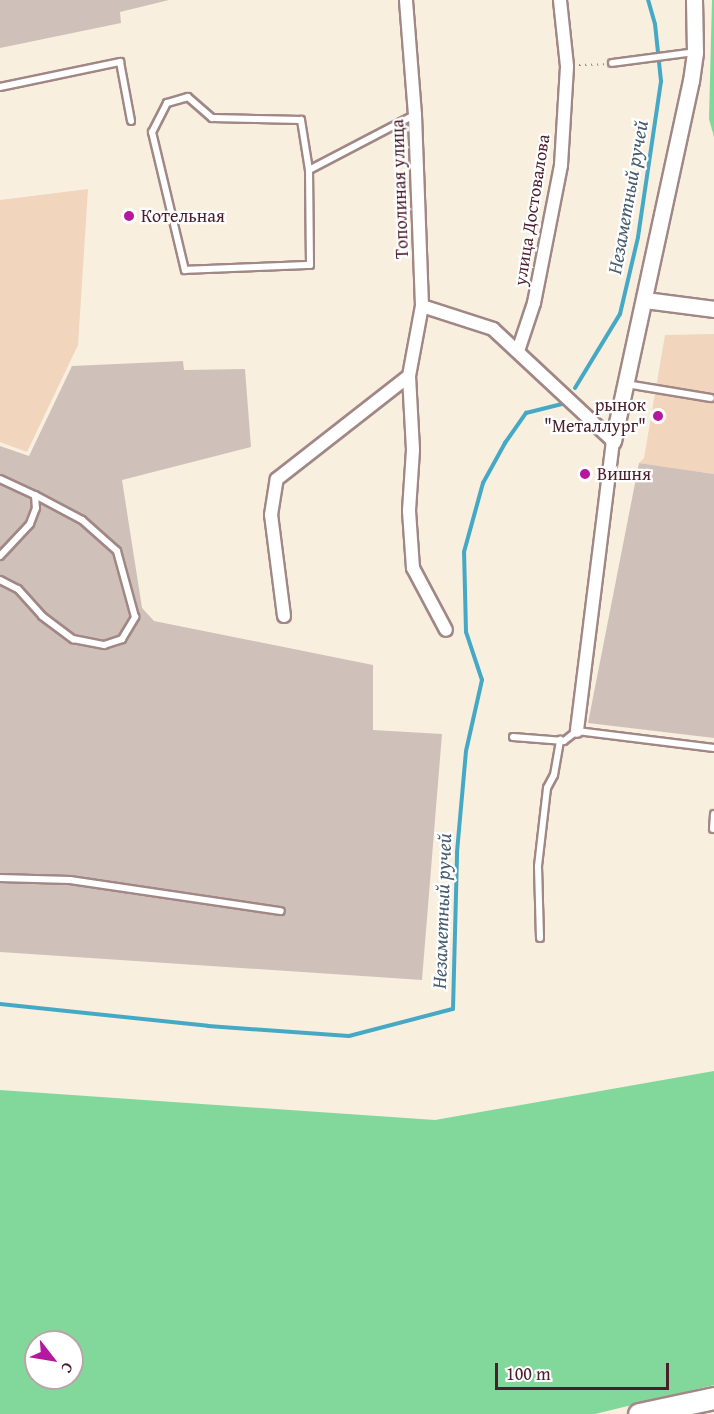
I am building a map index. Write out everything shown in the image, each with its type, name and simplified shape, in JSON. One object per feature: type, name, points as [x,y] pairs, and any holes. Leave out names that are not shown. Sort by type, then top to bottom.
[{"type":"highway","points":[[639,1414],[714,1398]]},
{"type":"street","name":"Тополиная улица","points":[[406,0],[415,115],[422,306],[409,376],[413,450],[409,511],[412,568],[446,630]]},
{"type":"street","name":"улица Достовалова","points":[[518,351],[534,303],[561,165],[567,66],[560,0]]},
{"type":"street","points":[[577,731],[613,441],[645,300],[695,52],[694,0]]},
{"type":"street","points":[[645,300],[714,309]]},
{"type":"street","points":[[422,306],[493,329],[518,351],[557,392],[613,441]]},
{"type":"street","points":[[284,616],[271,515],[277,480],[409,376]]},
{"type":"lane","points":[[612,63],[695,52]]},
{"type":"lane","points":[[0,87],[120,62],[131,121]]},
{"type":"lane","points":[[188,98],[212,118],[302,120],[309,170],[310,266],[184,270],[152,132],[167,103],[188,98]]},
{"type":"lane","points":[[309,170],[415,115]]},
{"type":"lane","points":[[626,384],[711,398]]},
{"type":"lane","points":[[0,479],[82,520],[117,551],[135,617],[122,639],[104,645],[72,639],[42,616],[18,588],[0,580]]},
{"type":"lane","points":[[0,556],[30,524],[36,508],[35,495]]},
{"type":"lane","points":[[513,737],[560,740],[577,731],[714,748]]},
{"type":"lane","points":[[540,938],[538,866],[547,788],[554,775],[560,740]]},
{"type":"lane","points":[[713,829],[714,814]]},
{"type":"lane","points":[[0,878],[70,880],[281,911]]},
{"type":"path","points":[[567,66],[612,63]]},
{"type":"shaded area","points":[[0,0],[169,0],[120,12],[121,23],[0,48]]},
{"type":"shaded area","points":[[88,189],[78,345],[27,452],[0,442],[0,200]]},
{"type":"shaded area","points":[[714,334],[714,474],[639,463],[644,458],[665,335]]},
{"type":"shaded area","points":[[183,361],[184,370],[245,369],[251,447],[122,480],[142,608],[154,621],[373,665],[373,730],[442,734],[422,980],[0,952],[0,446],[29,456],[72,366]]},
{"type":"shaded area","points":[[639,463],[714,474],[714,738],[588,723]]},
{"type":"green space","points":[[712,0],[714,0],[714,137],[709,119]]},
{"type":"green space","points":[[714,1071],[714,1385],[595,1414],[0,1414],[0,1090],[435,1120]]},
{"type":"waterway","name":"Незаметный ручей","points":[[575,388],[620,314],[638,237],[661,81],[655,24],[648,0]]},
{"type":"waterway","name":"Незаметный ручей","points":[[0,1004],[208,1026],[349,1036],[453,1009],[457,852],[466,751],[482,680],[466,632],[464,552],[483,483],[505,443],[526,413],[563,404]]},
{"type":"place","name":"Котельная","points":[[129,216]]},
{"type":"place","name":"рынок \"Металлург\"","points":[[658,416]]},
{"type":"place","name":"Вишня","points":[[585,474]]}]
